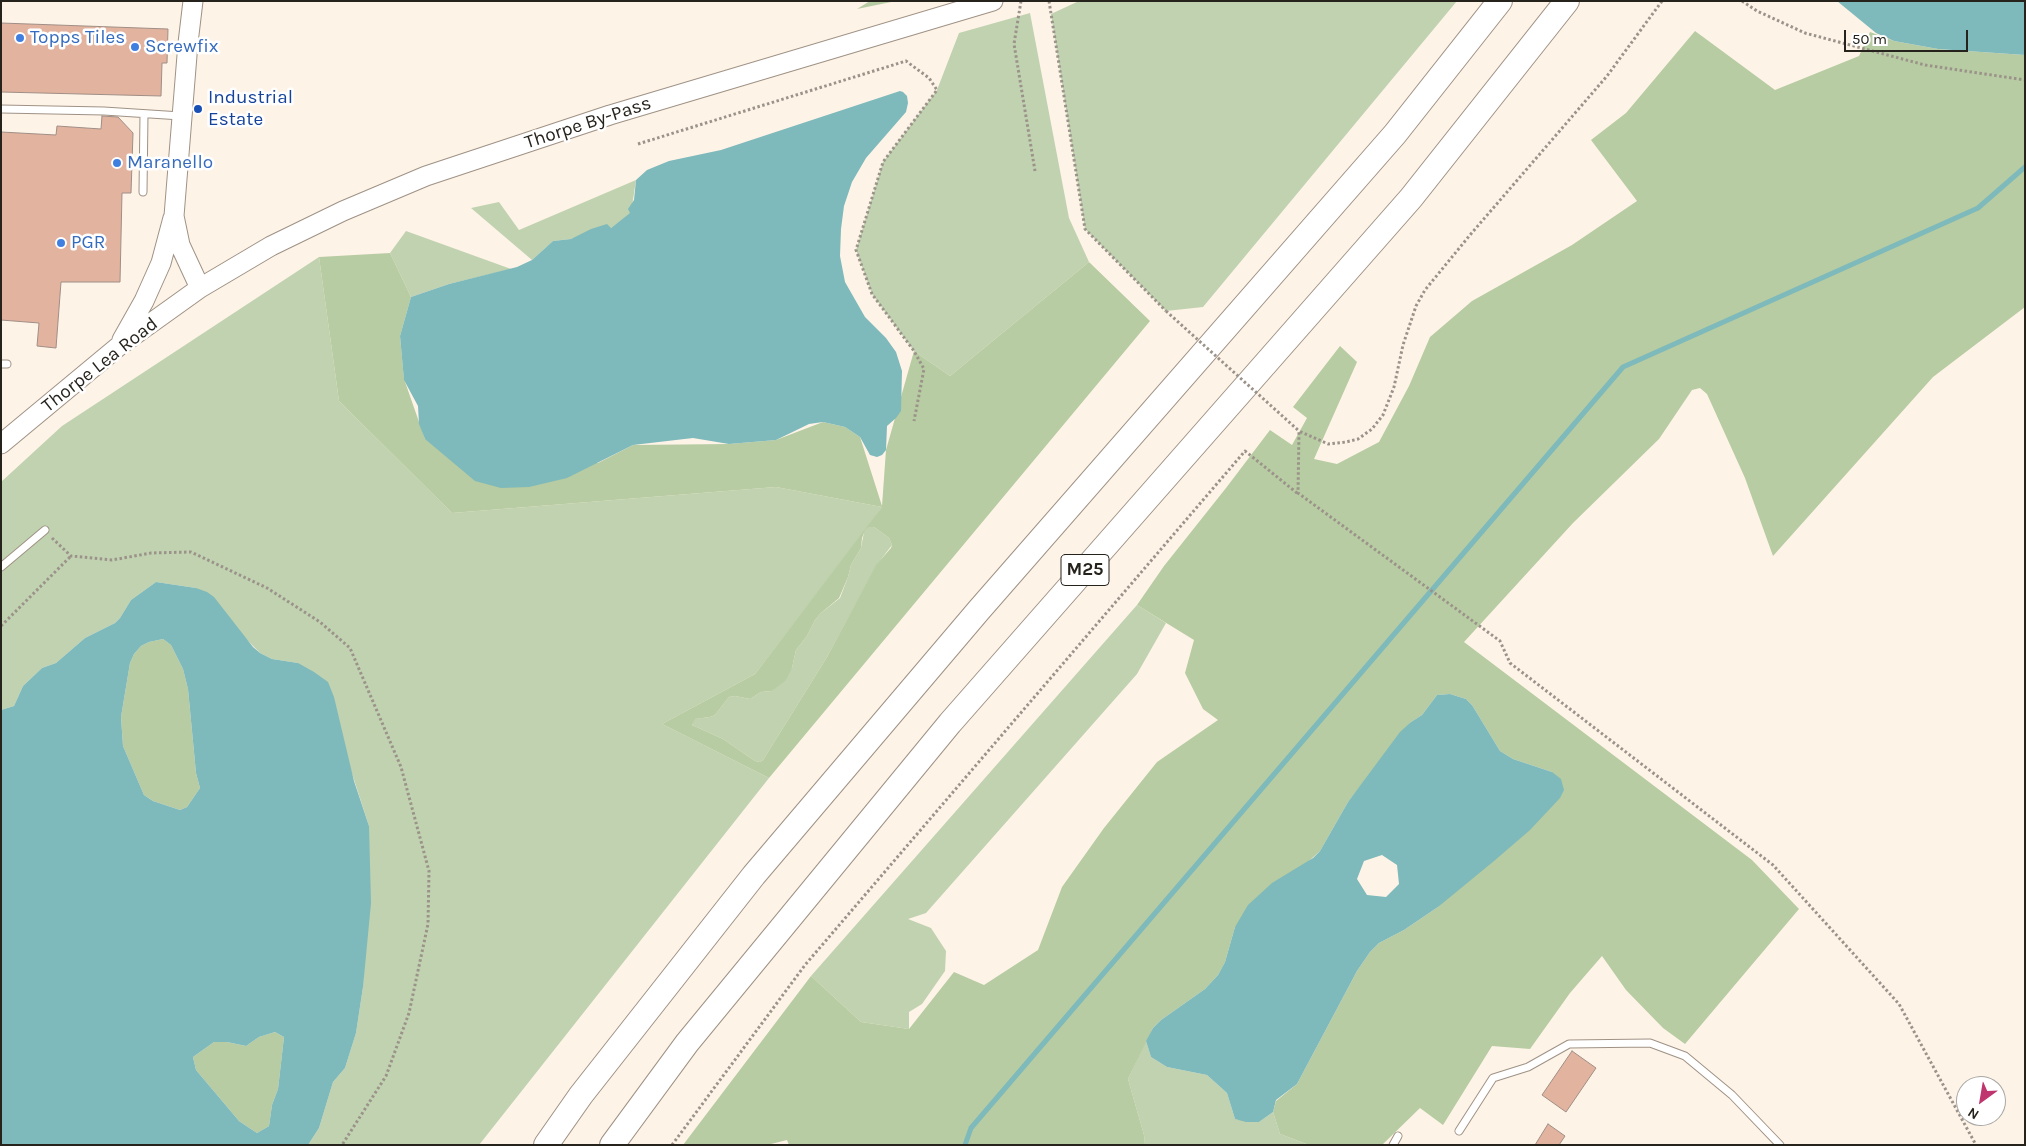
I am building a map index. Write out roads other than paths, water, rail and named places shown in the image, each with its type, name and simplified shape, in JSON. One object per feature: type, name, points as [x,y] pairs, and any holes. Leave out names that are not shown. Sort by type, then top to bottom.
[{"type":"highway","name":"M25","points":[[546,1145],[581,1095],[754,875],[979,610],[1395,134],[1500,1]]},
{"type":"highway","name":"M25","points":[[612,1145],[687,1043],[950,723],[1411,198],[1567,1]]},
{"type":"main road","points":[[119,346],[144,301],[161,263],[174,212],[193,1]]},
{"type":"main road","name":"Thorpe By-Pass","points":[[200,288],[279,242],[343,211],[426,176],[610,115],[993,1]]},
{"type":"main road","points":[[174,212],[180,245],[200,288]]},
{"type":"main road","name":"Thorpe Lea Road","points":[[1,444],[119,346],[200,288]]},
{"type":"lane","points":[[1,109],[182,116]]},
{"type":"lane","points":[[143,192],[144,114]]},
{"type":"lane","points":[[1,567],[45,530]]},
{"type":"lane","points":[[1460,1131],[1493,1078],[1528,1067],[1569,1044],[1650,1043],[1685,1056],[1732,1095],[1780,1145]]},
{"type":"lane","points":[[1393,1145],[1398,1136]]},
{"type":"water","points":[[1837,1],[2025,1],[2025,55],[1938,49],[1894,41],[1876,33]]},
{"type":"water","points":[[900,91],[907,96],[906,112],[866,158],[852,182],[844,206],[841,229],[840,256],[845,282],[865,317],[886,338],[896,352],[902,371],[901,411],[887,426],[886,450],[882,455],[877,457],[870,455],[860,437],[845,427],[823,422],[809,424],[776,440],[729,444],[693,438],[633,445],[567,478],[529,487],[501,488],[475,481],[425,439],[419,424],[418,406],[404,380],[400,336],[411,297],[449,284],[517,267],[532,260],[553,241],[571,239],[591,229],[607,224],[611,228],[630,213],[628,209],[634,200],[636,180],[647,170],[669,161],[721,150]]},
{"type":"water","points":[[156,582],[196,588],[207,592],[214,597],[253,647],[260,653],[272,659],[298,663],[314,672],[328,682],[334,697],[354,781],[369,826],[371,903],[363,987],[356,1033],[345,1068],[333,1082],[319,1128],[308,1145],[1,1145],[1,710],[14,706],[23,686],[42,668],[56,663],[85,638],[115,623],[131,600]],"holes":[[[163,639],[171,645],[183,669],[188,689],[196,773],[200,788],[187,807],[180,810],[153,801],[144,795],[123,746],[121,717],[130,663],[134,654],[141,646]],[[275,1032],[284,1037],[278,1089],[272,1105],[269,1126],[257,1133],[239,1121],[196,1070],[193,1057],[214,1042],[227,1042],[246,1046],[259,1037]]]},
{"type":"water","points":[[1450,694],[1466,699],[1472,705],[1500,751],[1513,759],[1552,772],[1561,779],[1564,790],[1560,798],[1530,830],[1494,861],[1438,907],[1404,930],[1379,943],[1370,952],[1357,971],[1297,1084],[1276,1100],[1273,1112],[1259,1122],[1246,1122],[1235,1119],[1227,1093],[1207,1075],[1167,1067],[1151,1057],[1146,1041],[1153,1028],[1161,1020],[1205,989],[1218,975],[1225,962],[1235,927],[1248,905],[1272,883],[1313,858],[1320,851],[1348,802],[1400,732],[1422,715],[1437,695]],"holes":[[[1382,855],[1397,865],[1399,884],[1386,897],[1367,895],[1357,879],[1364,861]]]},
{"type":"waterway","points":[[965,1145],[971,1128],[1623,367],[1978,208],[2025,167]]},
{"type":"place","name":"Topps Tiles","points":[[20,38]]},
{"type":"place","name":"Screwfix","points":[[135,47]]},
{"type":"place","name":"Industrial Estate","points":[[198,109]]},
{"type":"place","name":"Maranello","points":[[117,163]]},
{"type":"place","name":"PGR","points":[[61,243]]}]
